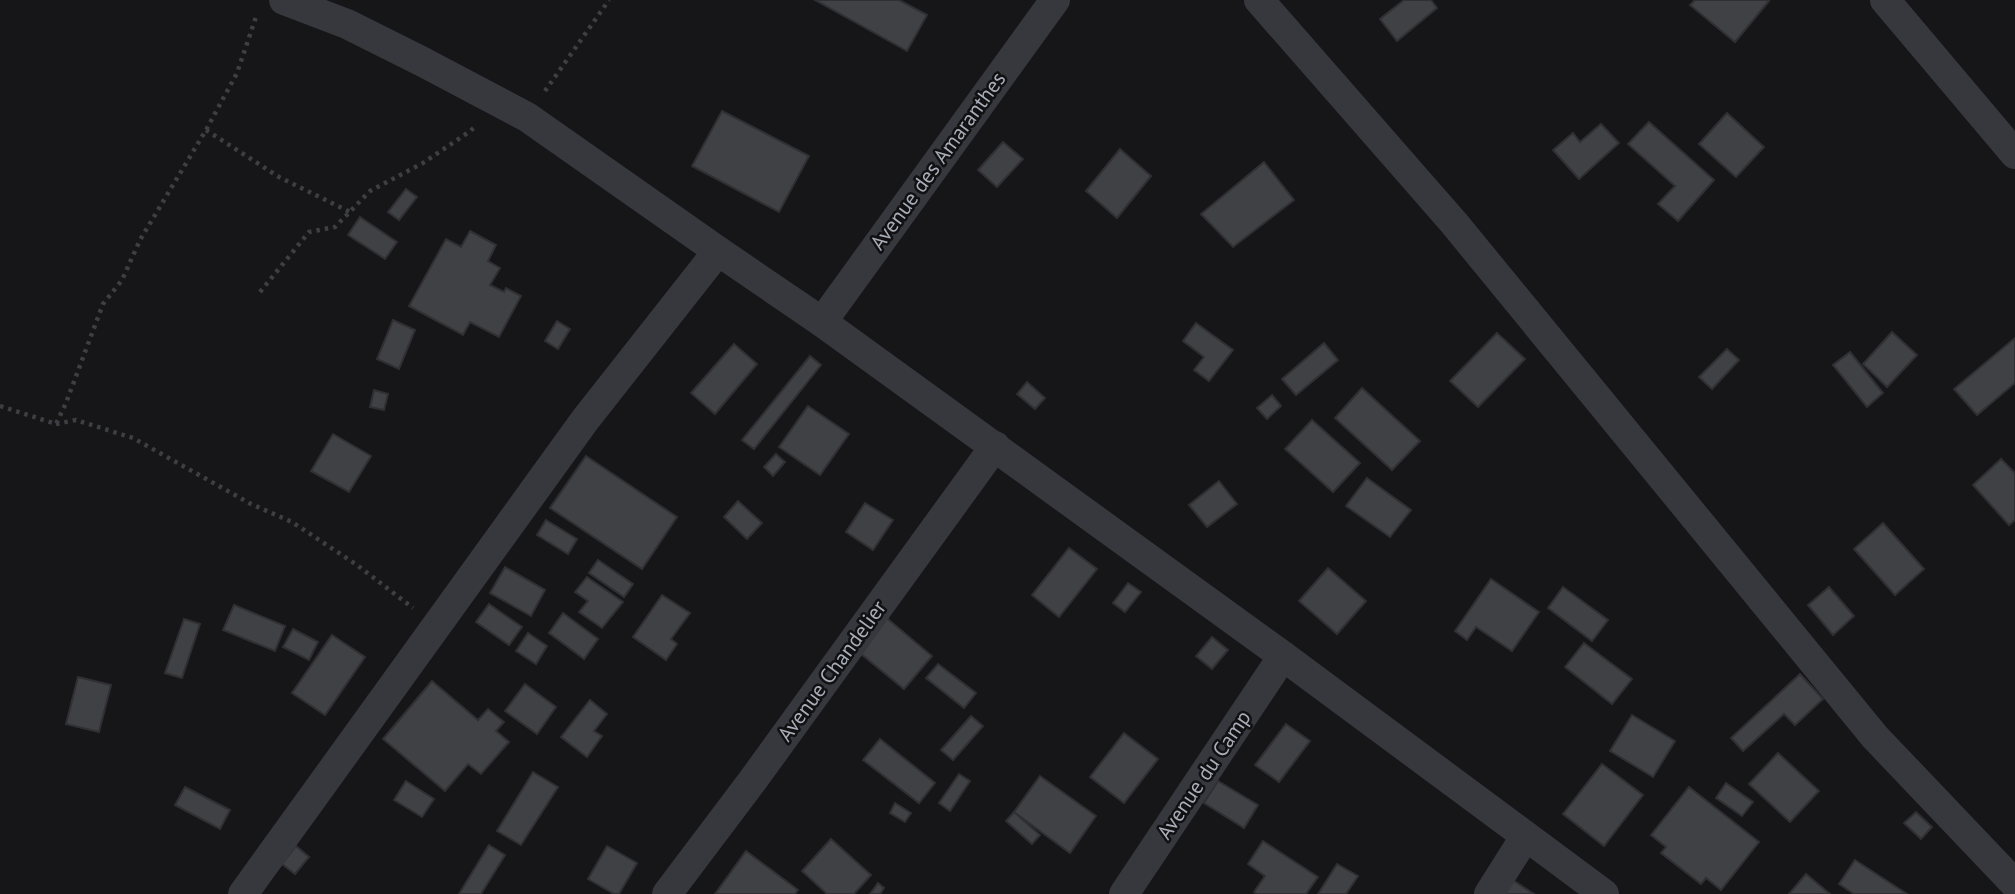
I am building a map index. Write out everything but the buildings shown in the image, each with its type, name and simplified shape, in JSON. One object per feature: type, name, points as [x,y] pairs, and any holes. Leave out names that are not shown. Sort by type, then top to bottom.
[{"type":"street","name":"Avenue des Amaranthes","points":[[822,321],[1055,0]]},
{"type":"street","points":[[1259,0],[1454,223],[1875,737],[2015,884]]},
{"type":"street","points":[[1885,0],[2015,154]]},
{"type":"street","points":[[272,6],[347,24],[527,117],[822,321],[1283,656],[1604,894]]},
{"type":"street","points":[[243,894],[585,420],[718,251]]},
{"type":"street","name":"Avenue Chandelier","points":[[667,894],[995,446]]},
{"type":"street","name":"Avenue du Camp","points":[[1124,894],[1283,656]]},
{"type":"street","points":[[1489,894],[1525,837]]},
{"type":"path","points":[[527,117],[608,0]]},
{"type":"path","points":[[55,424],[66,404],[103,304],[122,280],[140,240],[206,130],[272,6]]},
{"type":"path","points":[[260,292],[309,232],[335,227],[370,191],[423,163],[470,132],[499,102]]},
{"type":"path","points":[[206,130],[279,177],[350,212]]},
{"type":"path","points":[[0,406],[55,424],[76,420],[133,438],[251,504],[292,522],[357,565],[436,626]]}]
